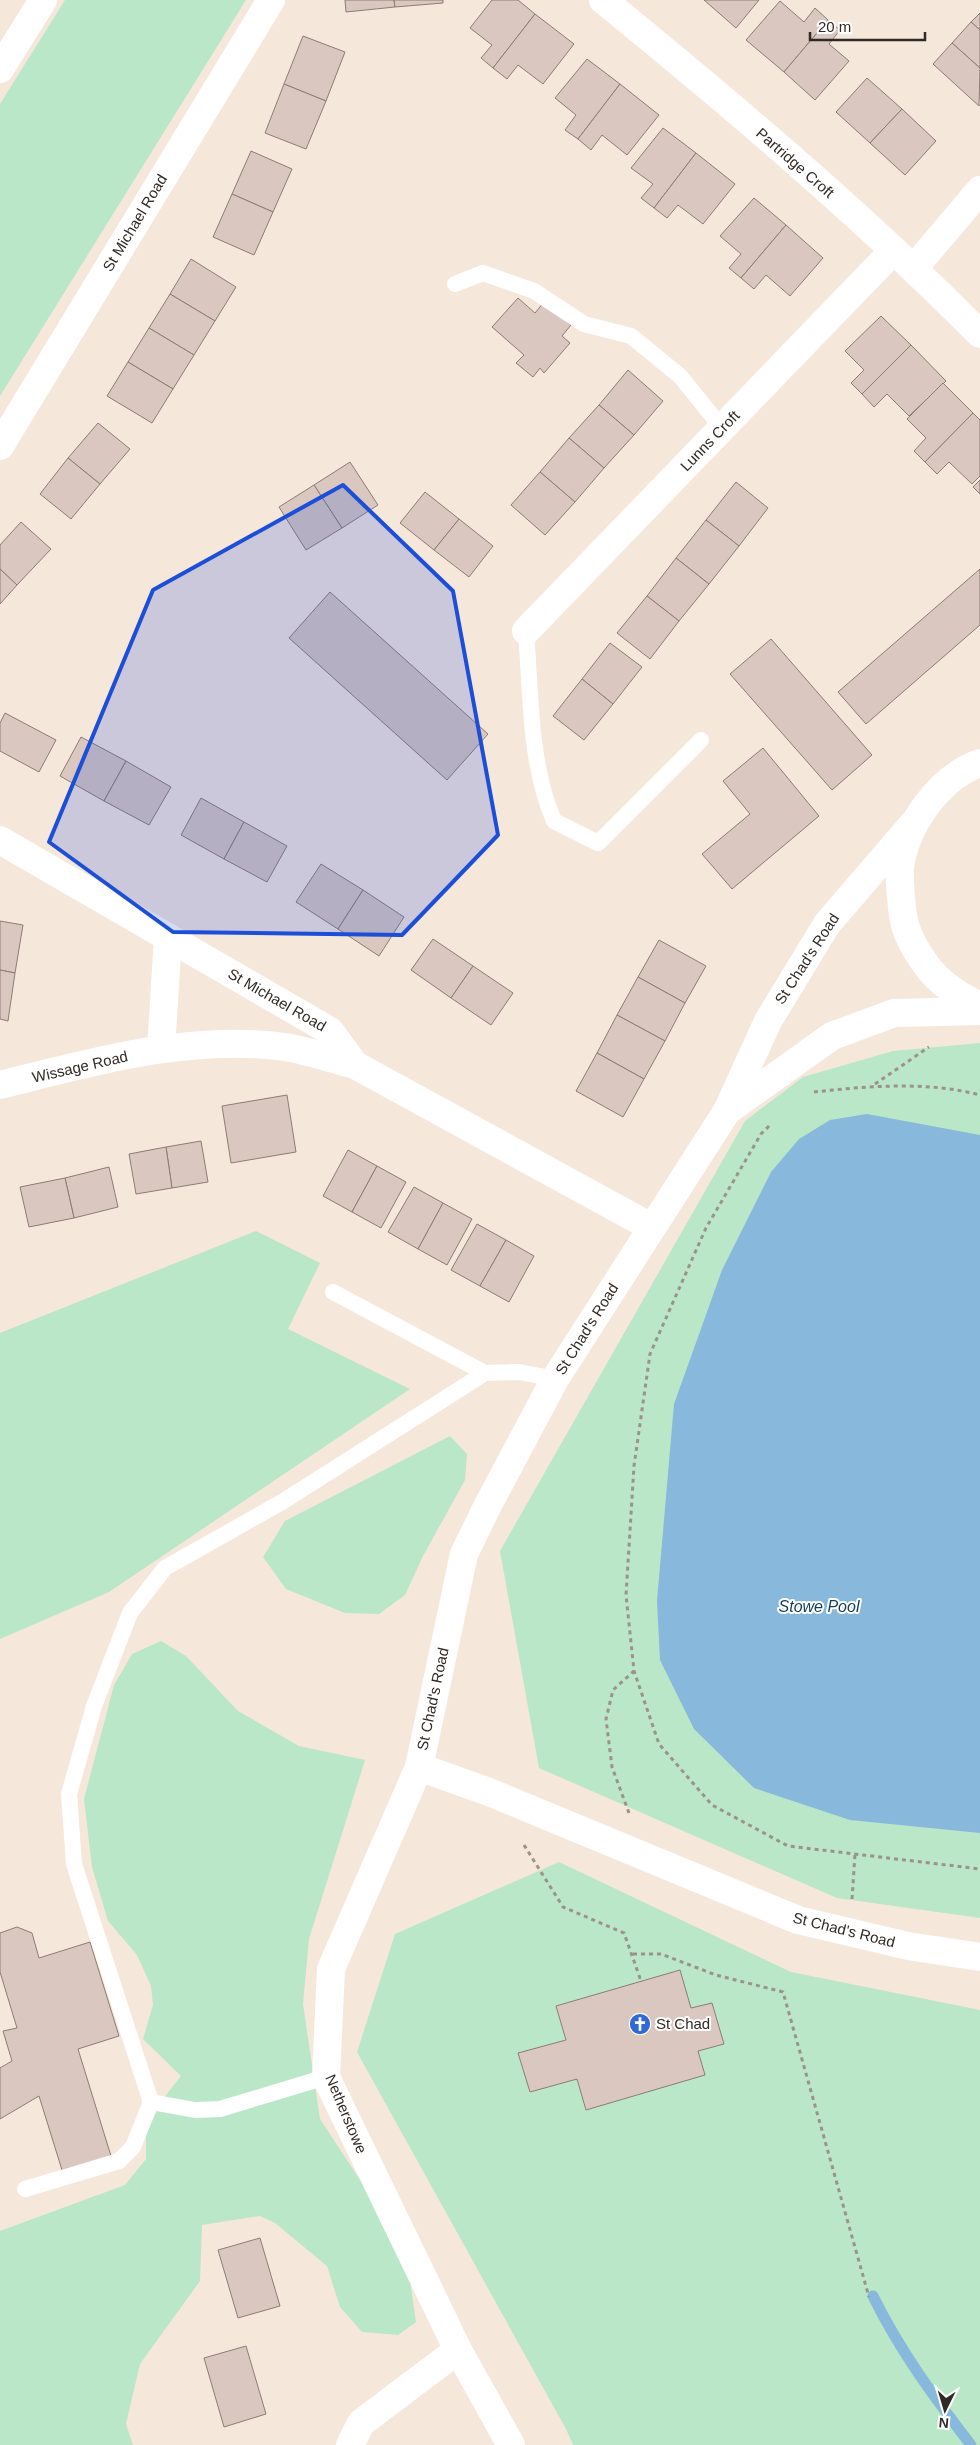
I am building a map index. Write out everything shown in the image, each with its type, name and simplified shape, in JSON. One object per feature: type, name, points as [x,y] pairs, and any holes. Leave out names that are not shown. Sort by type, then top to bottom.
[{"type":"street","points":[[0,68],[42,0]]},
{"type":"street","name":"St Michael Road","points":[[0,446],[271,0]]},
{"type":"street","name":"Partridge Croft","points":[[603,0],[690,71],[894,250],[980,334]]},
{"type":"street","points":[[914,268],[980,190]]},
{"type":"street","name":"Lunns Croft","points":[[526,632],[894,250]]},
{"type":"street","points":[[980,763],[968,768],[934,795],[913,824],[900,868],[905,924],[924,963],[950,991],[980,1006]]},
{"type":"street","name":"St Chad's Road","points":[[913,824],[827,924],[768,1021],[727,1111],[555,1379],[464,1554],[418,1767],[489,1792],[798,1920],[908,1946],[980,1957]]},
{"type":"street","name":"St Michael Road","points":[[0,840],[330,1031],[355,1064],[651,1227]]},
{"type":"street","points":[[161,1049],[168,937]]},
{"type":"street","name":"St Chad's Road","points":[[727,1111],[832,1036],[894,1013],[980,1011]]},
{"type":"street","name":"Wissage Road","points":[[0,1085],[161,1049],[229,1044],[286,1048],[355,1064]]},
{"type":"street","name":"Netherstowe","points":[[418,1767],[331,1969],[326,2076],[458,2350],[511,2445]]},
{"type":"street","points":[[350,2445],[362,2423],[458,2350]]},
{"type":"lane","points":[[455,284],[483,273],[534,291],[584,324],[631,336],[680,376],[722,428]]},
{"type":"lane","points":[[526,632],[536,756],[544,798],[554,821],[598,843],[701,740]]},
{"type":"lane","points":[[333,1292],[486,1373],[519,1372],[555,1379]]},
{"type":"lane","points":[[25,2189],[119,2161],[133,2147],[151,2102],[74,1864],[69,1794],[94,1706],[130,1613],[165,1568],[282,1502],[486,1373]]},
{"type":"lane","points":[[151,2102],[195,2110],[220,2109],[326,2076]]},
{"type":"path","points":[[874,1085],[930,1046]]},
{"type":"path","points":[[810,1093],[874,1085],[963,1091],[980,1095]]},
{"type":"path","points":[[774,1121],[761,1134],[706,1228],[650,1354],[634,1466],[626,1596],[634,1671],[659,1744],[712,1805],[788,1846],[980,1869]]},
{"type":"path","points":[[629,1813],[612,1767],[606,1719],[613,1690],[634,1671]]},
{"type":"path","points":[[520,1839],[562,1907],[624,1933],[641,1981]]},
{"type":"path","points":[[852,1905],[855,1854]]},
{"type":"path","points":[[633,1954],[661,1954],[716,1975],[783,1992],[869,2297]]},
{"type":"highlighted area","points":[[343,485],[453,591],[498,835],[402,935],[173,932],[49,842],[153,590]]},
{"type":"green space","points":[[65,0],[246,0],[0,396],[0,104]]},
{"type":"green space","name":"Stowe Pool","points":[[980,1043],[980,1918],[837,1898],[539,1768],[500,1551],[745,1121],[803,1077],[893,1051]]},
{"type":"green space","points":[[256,1231],[320,1263],[288,1329],[410,1389],[109,1592],[0,1639],[0,1333]]},
{"type":"green space","points":[[450,1436],[467,1454],[465,1480],[423,1556],[405,1595],[379,1614],[345,1613],[286,1589],[263,1557],[285,1521]]},
{"type":"green space","points":[[161,1641],[186,1656],[238,1711],[299,1746],[365,1760],[309,1939],[303,2004],[320,2119],[364,2186],[409,2273],[416,2322],[398,2335],[362,2332],[340,2307],[327,2266],[275,2223],[260,2216],[202,2225],[200,2281],[140,2364],[126,2424],[133,2445],[0,2445],[0,2231],[125,2185],[146,2159],[146,2133],[163,2099],[181,2076],[143,2039],[153,2005],[151,1986],[137,1955],[108,1921],[92,1867],[84,1799],[114,1685],[132,1654]]},
{"type":"green space","points":[[559,1862],[791,1972],[980,2010],[980,2445],[573,2445],[566,2429],[357,2052],[395,1934]]},
{"type":"water","name":"Stowe Pool","points":[[867,1114],[980,1135],[980,1833],[850,1820],[754,1788],[694,1729],[660,1660],[657,1601],[674,1404],[722,1270],[771,1172],[799,1139],[830,1120]]},
{"type":"building","points":[[345,0],[394,0],[395,7],[346,12]]},
{"type":"building","points":[[394,0],[443,0],[443,3],[395,7]]},
{"type":"building","points":[[492,0],[518,0],[535,14],[493,68],[481,58],[492,45],[470,28]]},
{"type":"building","points":[[704,0],[759,0],[736,28]]},
{"type":"building","points":[[780,1],[804,22],[815,8],[828,20],[784,72],[746,40]]},
{"type":"building","points":[[980,13],[980,30],[971,22]]},
{"type":"building","points":[[535,14],[574,44],[543,84],[518,65],[507,79],[493,68]]},
{"type":"building","points":[[828,20],[840,30],[829,44],[849,61],[815,100],[784,72]]},
{"type":"building","points":[[971,22],[980,30],[980,68],[952,43]]},
{"type":"building","points":[[303,36],[345,52],[326,101],[284,84]]},
{"type":"building","points":[[952,43],[980,68],[979,106],[933,64]]},
{"type":"building","points":[[587,59],[620,84],[578,139],[565,130],[576,115],[555,98]]},
{"type":"building","points":[[867,78],[902,109],[870,143],[836,112]]},
{"type":"building","points":[[284,84],[326,101],[306,149],[265,133]]},
{"type":"building","points":[[620,84],[659,115],[627,155],[602,135],[591,150],[578,139]]},
{"type":"building","points":[[902,109],[936,141],[905,175],[870,143]]},
{"type":"building","points":[[663,128],[696,153],[654,208],[641,198],[653,184],[631,168]]},
{"type":"building","points":[[251,151],[292,169],[273,212],[232,194]]},
{"type":"building","points":[[696,153],[735,184],[703,224],[678,205],[667,218],[654,208]]},
{"type":"building","points":[[232,194],[273,212],[254,255],[213,237]]},
{"type":"building","points":[[754,198],[786,225],[741,278],[729,268],[741,254],[720,236]]},
{"type":"building","points":[[786,225],[823,258],[790,296],[766,275],[754,289],[741,278]]},
{"type":"building","points":[[191,259],[236,287],[215,321],[170,294]]},
{"type":"building","points":[[170,294],[215,321],[194,355],[149,328]]},
{"type":"building","points":[[518,298],[535,313],[544,302],[571,325],[562,336],[570,343],[544,373],[540,368],[533,377],[516,363],[524,355],[492,327]]},
{"type":"building","points":[[881,316],[911,345],[862,394],[851,383],[864,370],[845,351]]},
{"type":"building","points":[[149,328],[194,355],[173,389],[128,362]]},
{"type":"building","points":[[911,345],[946,381],[909,416],[887,394],[874,407],[862,394]]},
{"type":"building","points":[[128,362],[173,389],[152,423],[107,396]]},
{"type":"building","points":[[628,370],[663,401],[634,435],[599,405]]},
{"type":"building","points":[[943,383],[973,413],[925,462],[914,451],[926,438],[907,419]]},
{"type":"building","points":[[599,405],[634,435],[604,468],[569,438]]},
{"type":"building","points":[[973,413],[980,420],[980,476],[972,484],[949,462],[937,474],[925,462]]},
{"type":"building","points":[[98,423],[130,449],[100,484],[68,458]]},
{"type":"building","points":[[569,438],[604,468],[575,502],[540,472]]},
{"type":"building","points":[[68,458],[100,484],[71,519],[40,494]]},
{"type":"building","points":[[350,462],[378,505],[342,528],[314,485]]},
{"type":"building","points":[[540,472],[575,502],[545,535],[511,505]]},
{"type":"building","points":[[980,480],[980,494],[973,487]]},
{"type":"building","points":[[736,482],[768,508],[739,546],[706,520]]},
{"type":"building","points":[[314,485],[342,528],[306,550],[279,507]]},
{"type":"building","points":[[425,492],[459,519],[434,550],[400,523]]},
{"type":"building","points":[[459,519],[493,546],[469,577],[434,550]]},
{"type":"building","points":[[706,520],[739,546],[709,584],[676,558]]},
{"type":"building","points":[[21,522],[51,549],[17,585],[0,569],[0,545]]},
{"type":"building","points":[[676,558],[709,584],[679,621],[647,596]]},
{"type":"building","points":[[0,569],[17,585],[0,604]]},
{"type":"building","points":[[980,569],[980,625],[866,724],[838,692]]},
{"type":"building","points":[[330,592],[488,734],[447,780],[289,638]]},
{"type":"building","points":[[647,596],[679,621],[650,659],[617,633]]},
{"type":"building","points":[[771,639],[872,755],[832,790],[730,674]]},
{"type":"building","points":[[610,643],[642,667],[613,704],[582,679]]},
{"type":"building","points":[[582,679],[613,704],[584,740],[553,716]]},
{"type":"building","points":[[5,713],[56,740],[39,772],[0,751],[0,723]]},
{"type":"building","points":[[81,737],[126,761],[104,801],[60,776]]},
{"type":"building","points":[[763,748],[819,816],[732,889],[702,854],[750,814],[723,781]]},
{"type":"building","points":[[126,761],[171,787],[149,825],[104,801]]},
{"type":"building","points":[[201,798],[244,822],[224,859],[181,835]]},
{"type":"building","points":[[244,822],[287,846],[267,882],[224,859]]},
{"type":"building","points":[[321,864],[363,890],[338,929],[296,902]]},
{"type":"building","points":[[363,890],[404,917],[379,956],[338,929]]},
{"type":"building","points":[[0,921],[23,925],[15,973],[0,970]]},
{"type":"building","points":[[433,939],[473,966],[451,998],[411,970]]},
{"type":"building","points":[[659,940],[706,966],[685,1003],[638,977]]},
{"type":"building","points":[[473,966],[513,993],[491,1025],[451,998]]},
{"type":"building","points":[[0,970],[15,973],[8,1021],[0,1019]]},
{"type":"building","points":[[638,977],[685,1003],[665,1041],[617,1015]]},
{"type":"building","points":[[617,1015],[665,1041],[644,1079],[597,1053]]},
{"type":"building","points":[[597,1053],[644,1079],[623,1117],[576,1091]]},
{"type":"building","points":[[287,1095],[296,1152],[231,1163],[222,1106]]},
{"type":"building","points":[[201,1141],[208,1182],[172,1188],[166,1147]]},
{"type":"building","points":[[166,1147],[172,1188],[136,1194],[129,1154]]},
{"type":"building","points":[[348,1150],[377,1166],[352,1212],[323,1196]]},
{"type":"building","points":[[377,1166],[406,1182],[381,1228],[352,1212]]},
{"type":"building","points":[[109,1167],[118,1207],[74,1218],[65,1178]]},
{"type":"building","points":[[65,1178],[74,1218],[29,1227],[20,1187]]},
{"type":"building","points":[[414,1187],[443,1203],[418,1249],[388,1232]]},
{"type":"building","points":[[443,1203],[472,1219],[447,1265],[418,1249]]},
{"type":"building","points":[[477,1224],[506,1240],[480,1286],[451,1270]]},
{"type":"building","points":[[506,1240],[534,1256],[509,1302],[480,1286]]},
{"type":"building","points":[[17,1927],[32,1933],[39,1958],[90,1942],[119,2036],[78,2049],[111,2156],[62,2170],[39,2096],[0,2119],[0,2068],[12,2061],[3,2031],[17,2028],[0,1972],[0,1933]]},
{"type":"building","name":"St Chad","points":[[680,1970],[691,2008],[712,2003],[724,2044],[698,2051],[705,2075],[586,2110],[577,2079],[530,2092],[518,2053],[566,2040],[556,2006]]},
{"type":"building","points":[[260,2238],[280,2306],[238,2318],[218,2250]]},
{"type":"building","points":[[246,2346],[266,2414],[224,2427],[204,2358]]},
{"type":"waterway","points":[[873,2296],[918,2373],[971,2445]]},
{"type":"place","name":"St Chad","points":[[640,2024]]}]
